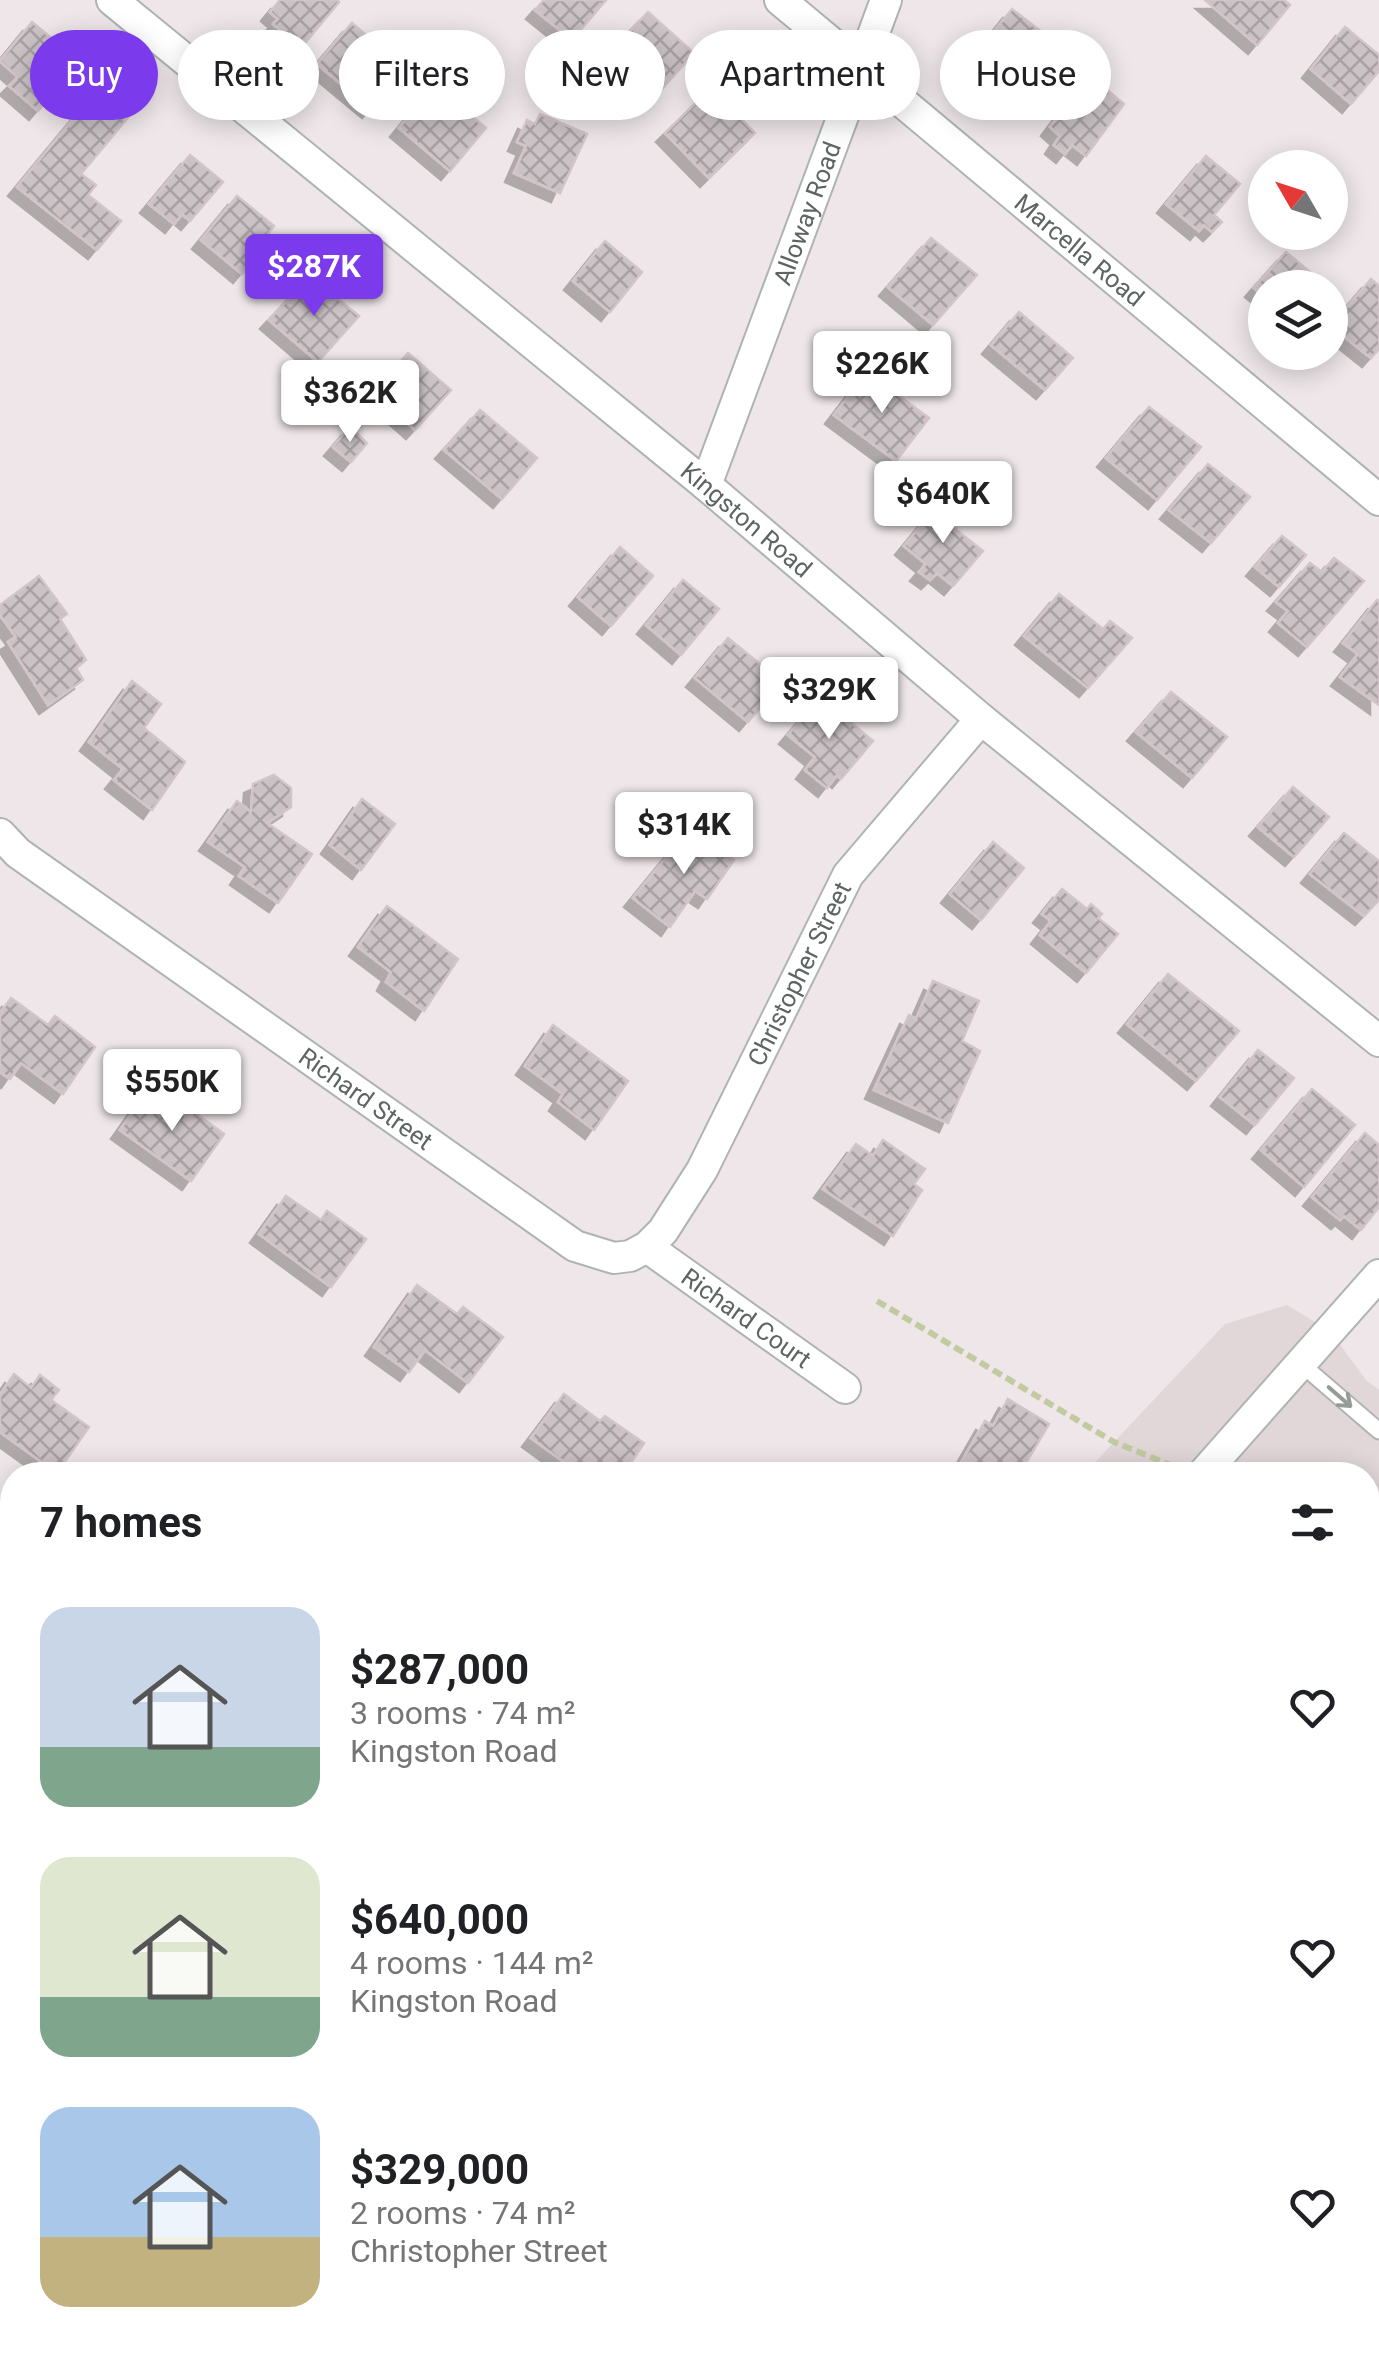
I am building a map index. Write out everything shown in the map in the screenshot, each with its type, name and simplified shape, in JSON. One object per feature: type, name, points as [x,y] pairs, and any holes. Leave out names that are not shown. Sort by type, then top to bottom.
[{"type":"street","name":"Kingston Road","points":[[112,0],[706,485],[980,719],[1379,1041]]},
{"type":"street","name":"Marcella Road","points":[[780,0],[816,30]]},
{"type":"street","name":"Alloway Road","points":[[875,30],[886,0]]},
{"type":"street","name":"Marcella Road","points":[[920,116],[1379,500]]},
{"type":"street","name":"Alloway Road","points":[[706,485],[841,120]]},
{"type":"street","name":"Christopher Street","points":[[648,1247],[663,1231],[702,1170],[848,875],[980,719]]},
{"type":"street","name":"Richard Street","points":[[0,834],[18,853],[575,1246],[614,1258],[630,1256],[648,1247]]},
{"type":"street","name":"Richard Court","points":[[648,1247],[845,1388]]},
{"type":"street","points":[[1199,1462],[1300,1363],[1379,1276]]},
{"type":"lane","points":[[1300,1363],[1379,1431]]},
{"type":"path","points":[[877,1302],[1114,1442],[1164,1462]]},
{"type":"shaded area","points":[[1287,1305],[1330,1331],[1366,1380],[1379,1390],[1379,1462],[1095,1462],[1225,1324]]},
{"type":"building","points":[[280,0],[339,2],[316,30],[280,30],[273,24],[278,19],[270,12]]},
{"type":"building","points":[[544,0],[606,0],[580,30],[560,30],[535,10]]},
{"type":"building","points":[[1205,0],[1284,0],[1290,5],[1257,45]]},
{"type":"building","points":[[1012,9],[1039,30],[995,30]]},
{"type":"building","points":[[648,12],[685,45],[685,63],[665,85],[665,30],[631,30]]},
{"type":"building","points":[[32,22],[42,30],[30,30],[30,104],[9,86],[18,77],[0,61]]},
{"type":"building","points":[[1345,27],[1379,55],[1379,71],[1351,104],[1311,69]]},
{"type":"building","points":[[339,38],[339,82],[319,62]]},
{"type":"building","points":[[1111,93],[1124,104],[1086,156],[1072,145],[1065,154],[1054,145],[1060,136],[1050,127],[1055,120],[1111,120]]},
{"type":"building","points":[[685,113],[685,120],[742,120],[755,133],[709,178],[665,133]]},
{"type":"building","points":[[73,120],[126,120],[81,174],[96,185],[88,195],[121,221],[97,250],[17,187]]},
{"type":"building","points":[[406,120],[476,120],[486,128],[450,171],[399,128]]},
{"type":"building","points":[[527,120],[535,124],[537,120],[554,120],[587,134],[560,193],[514,173],[526,146],[517,142]]},
{"type":"building","points":[[190,155],[223,182],[190,221],[182,214],[174,224],[149,204]]},
{"type":"building","points":[[1206,156],[1240,184],[1214,215],[1222,222],[1212,232],[1204,225],[1199,231],[1166,204]]},
{"type":"building","points":[[237,196],[274,226],[267,235],[271,239],[242,274],[201,240]]},
{"type":"building","points":[[931,238],[977,275],[933,325],[888,287]]},
{"type":"building","points":[[605,241],[642,272],[610,312],[573,281]]},
{"type":"building","points":[[1286,252],[1308,270],[1270,270]]},
{"type":"building","points":[[310,276],[359,316],[318,362],[269,320]]},
{"type":"building","points":[[1371,279],[1379,286],[1379,349],[1371,358],[1348,340],[1348,306]]},
{"type":"building","points":[[1019,312],[1073,358],[1045,390],[991,345]]},
{"type":"building","points":[[408,353],[451,390],[415,430],[373,393]]},
{"type":"building","points":[[867,372],[929,418],[896,461],[834,415]]},
{"type":"building","points":[[1149,407],[1201,447],[1157,500],[1106,458]]},
{"type":"building","points":[[480,410],[537,458],[502,499],[444,450]]},
{"type":"building","points":[[350,427],[367,443],[351,462],[333,447]]},
{"type":"building","points":[[1208,464],[1250,497],[1211,543],[1169,510]]},
{"type":"building","points":[[941,501],[958,514],[950,525],[983,551],[953,586],[937,573],[930,580],[919,572],[926,564],[904,546]]},
{"type":"building","points":[[1282,536],[1306,555],[1279,587],[1255,567]]},
{"type":"building","points":[[620,547],[653,576],[611,626],[578,597]]},
{"type":"building","points":[[1334,558],[1364,581],[1307,647],[1278,623],[1288,611],[1276,602],[1310,563],[1322,572]]},
{"type":"building","points":[[39,576],[67,614],[60,619],[86,660],[76,668],[83,680],[48,705],[8,642],[16,637],[0,615],[0,605]]},
{"type":"building","points":[[683,580],[719,609],[681,655],[646,625]]},
{"type":"building","points":[[1059,594],[1103,629],[1110,621],[1132,638],[1088,688],[1024,636]]},
{"type":"building","points":[[1377,600],[1379,705],[1340,677],[1358,654],[1343,643]]},
{"type":"building","points":[[728,638],[782,682],[748,722],[695,678]]},
{"type":"building","points":[[132,681],[161,704],[144,728],[185,762],[152,810],[114,780],[123,769],[89,742]]},
{"type":"building","points":[[1171,692],[1227,737],[1192,778],[1136,732]]},
{"type":"building","points":[[820,697],[873,741],[841,779],[837,775],[827,788],[805,770],[815,757],[788,735]]},
{"type":"building","points":[[274,775],[291,788],[291,807],[267,823],[312,854],[278,903],[239,876],[245,867],[208,842],[237,801],[251,812],[253,784]]},
{"type":"building","points":[[1293,787],[1329,817],[1294,857],[1258,827]]},
{"type":"building","points":[[362,799],[395,824],[361,870],[330,845]]},
{"type":"building","points":[[691,827],[734,860],[707,899],[695,891],[670,927],[633,898]]},
{"type":"building","points":[[1344,833],[1379,861],[1379,900],[1364,916],[1310,874]]},
{"type":"building","points":[[993,842],[1024,868],[981,920],[950,894]]},
{"type":"building","points":[[1062,889],[1087,909],[1091,904],[1102,914],[1098,918],[1118,934],[1086,973],[1040,935],[1051,921],[1042,914]]},
{"type":"building","points":[[387,906],[458,959],[424,1011],[386,982],[391,972],[358,947]]},
{"type":"building","points":[[1168,974],[1239,1031],[1196,1081],[1127,1024]]},
{"type":"building","points":[[933,981],[979,1001],[962,1041],[980,1051],[948,1123],[874,1090],[909,1015],[916,1019]]},
{"type":"building","points":[[11,998],[48,1025],[55,1016],[95,1047],[63,1094],[21,1063],[10,1079],[0,1072],[0,1013]]},
{"type":"building","points":[[553,1025],[628,1081],[594,1130],[558,1102],[563,1094],[525,1066]]},
{"type":"building","points":[[1258,1050],[1294,1078],[1255,1125],[1220,1097]]},
{"type":"building","points":[[149,1089],[185,1116],[190,1109],[224,1134],[191,1181],[120,1130]]},
{"type":"building","points":[[1312,1089],[1355,1125],[1304,1187],[1261,1150]]},
{"type":"building","points":[[1365,1133],[1379,1145],[1379,1207],[1361,1230],[1344,1216],[1340,1220],[1312,1197]]},
{"type":"building","points":[[883,1140],[925,1169],[914,1184],[922,1190],[893,1236],[823,1189],[856,1144],[873,1156]]},
{"type":"building","points":[[286,1196],[321,1220],[327,1211],[366,1239],[331,1287],[259,1234]]},
{"type":"building","points":[[417,1285],[457,1314],[463,1307],[503,1337],[468,1383],[425,1350],[409,1372],[374,1347]]},
{"type":"building","points":[[14,1374],[31,1388],[40,1375],[59,1390],[51,1400],[89,1427],[65,1462],[42,1462],[0,1432],[0,1395]]},
{"type":"building","points":[[564,1394],[600,1421],[605,1416],[644,1443],[632,1462],[564,1462],[531,1438]]},
{"type":"building","points":[[1008,1399],[1049,1424],[1027,1462],[961,1462],[985,1421],[993,1426]]}]
